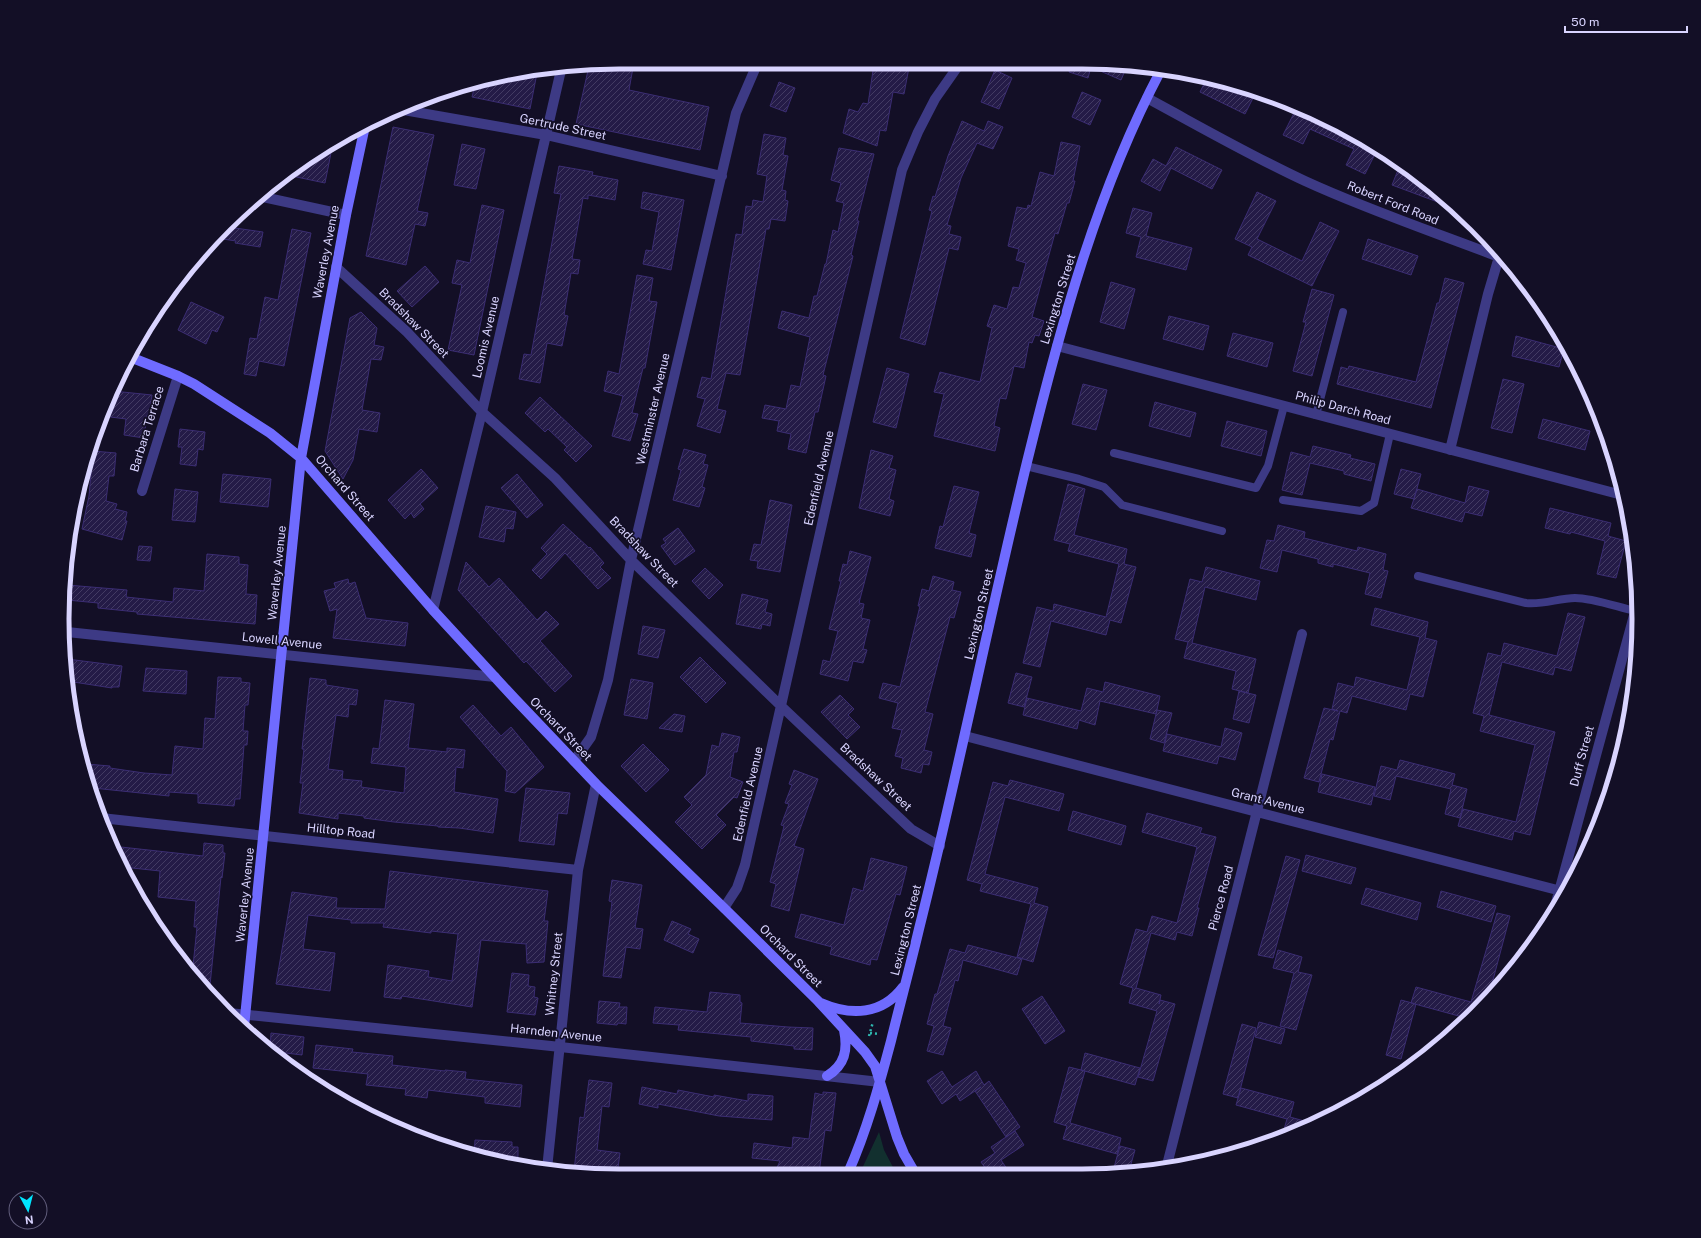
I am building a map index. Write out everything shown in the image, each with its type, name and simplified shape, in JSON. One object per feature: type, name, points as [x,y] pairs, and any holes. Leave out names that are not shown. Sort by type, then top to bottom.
[{"type":"street","name":"Westminster Avenue","points":[[574,761],[591,737],[608,680],[631,560],[736,113],[755,69]]},
{"type":"street","name":"Edenfield Avenue","points":[[724,908],[737,888],[745,865],[902,170],[918,132],[935,99],[956,69]]},
{"type":"street","name":"Loomis Avenue","points":[[433,610],[482,412],[560,73]]},
{"type":"street","name":"Lexington Street","points":[[850,1169],[867,1127],[906,984],[940,846],[1026,466],[1056,346],[1097,218],[1122,153],[1159,75]]},
{"type":"street","name":"Robert Ford Road","points":[[1147,98],[1305,181],[1391,217],[1493,252]]},
{"type":"street","name":"Gertrude Street","points":[[409,111],[546,136],[722,176]]},
{"type":"street","name":"Waverley Avenue","points":[[244,1022],[301,458],[346,215],[364,133]]},
{"type":"street","points":[[265,198],[346,215]]},
{"type":"street","name":"Robert Ford Road","points":[[1450,450],[1488,294],[1499,259]]},
{"type":"street","name":"Bradshaw Street","points":[[336,267],[407,332],[482,412],[555,478],[631,560],[781,706],[911,829],[940,846]]},
{"type":"street","name":"Philip Darch Road","points":[[1056,346],[1617,494]]},
{"type":"street","name":"Orchard Street","points":[[135,359],[178,376],[270,433],[301,458],[433,610],[494,677],[596,784],[818,1001],[871,1059],[900,1145],[913,1169]]},
{"type":"street","name":"Barbara Terrace","points":[[142,491],[178,376]]},
{"type":"street","name":"Duff Street","points":[[1564,882],[1632,626]]},
{"type":"street","name":"Lowell Avenue","points":[[69,632],[494,677]]},
{"type":"street","name":"Pierce Road","points":[[1168,1162],[1210,990],[1258,812],[1302,634]]},
{"type":"street","name":"Grant Avenue","points":[[965,736],[1560,890]]},
{"type":"street","name":"Whitney Street","points":[[548,1164],[578,870],[596,784]]},
{"type":"street","name":"Hilltop Road","points":[[107,819],[578,870]]},
{"type":"street","points":[[818,1001],[843,1010],[871,1010],[893,998],[906,984]]},
{"type":"street","name":"Harnden Avenue","points":[[236,1014],[880,1082]]},
{"type":"street","points":[[827,1076],[836,1070],[845,1056],[846,1044],[844,1030]]},
{"type":"lane","points":[[1316,415],[1343,312]]},
{"type":"lane","points":[[1114,453],[1256,488],[1268,466],[1284,406]]},
{"type":"lane","points":[[1283,500],[1361,512],[1374,503],[1390,434]]},
{"type":"lane","points":[[1026,466],[1079,479],[1104,487],[1122,505],[1222,532]]},
{"type":"lane","points":[[1418,576],[1526,603],[1581,598],[1632,609]]},
{"type":"path","points":[[868,1038],[874,1018]]},
{"type":"path","points":[[870,1033],[879,1034]]},
{"type":"green space","points":[[879,1132],[884,1150],[894,1169],[862,1169]]},
{"type":"building","points":[[633,69],[629,90],[709,107],[700,150],[576,124],[588,70]]},
{"type":"building","points":[[873,69],[909,69],[904,94],[893,92],[886,131],[880,130],[877,146],[843,133],[849,109],[858,112],[863,103],[868,104]]},
{"type":"building","points":[[1070,69],[1090,69],[1088,78],[1069,72]]},
{"type":"building","points":[[1097,69],[1125,71],[1121,80]]},
{"type":"building","points":[[995,70],[1012,78],[999,109],[981,102]]},
{"type":"building","points":[[536,76],[530,109],[472,97],[474,89]]},
{"type":"building","points":[[779,82],[795,88],[786,112],[770,106]]},
{"type":"building","points":[[1204,83],[1254,96],[1245,114],[1200,92]]},
{"type":"building","points":[[1082,92],[1101,100],[1090,125],[1072,117]]},
{"type":"building","points":[[1294,112],[1325,126],[1375,154],[1365,174],[1346,165],[1354,149],[1310,129],[1303,144],[1283,135]]},
{"type":"building","points":[[962,121],[984,131],[988,121],[1003,127],[993,149],[977,143],[961,178],[947,225],[951,226],[949,234],[961,237],[958,250],[949,248],[925,345],[900,338],[932,211],[929,210],[933,196],[935,197],[948,156]]},
{"type":"building","points":[[393,127],[434,135],[417,211],[428,213],[425,226],[415,224],[406,265],[366,256]]},
{"type":"building","points":[[764,134],[786,138],[783,155],[788,156],[782,190],[786,191],[785,200],[788,201],[785,221],[771,219],[769,229],[766,229],[740,375],[726,373],[717,409],[726,411],[720,433],[697,426],[705,399],[697,397],[702,377],[711,379],[736,234],[742,235],[746,206],[752,207],[753,200],[763,202],[767,176],[757,174]]},
{"type":"building","points":[[1061,142],[1080,146],[1073,181],[1075,181],[1058,234],[1055,233],[1032,317],[1044,321],[1039,336],[1035,335],[1032,343],[1029,342],[1024,368],[1014,366],[1006,399],[1000,398],[994,426],[1000,428],[995,451],[934,436],[944,394],[934,392],[940,372],[980,382],[992,328],[987,326],[994,305],[1007,309],[1013,287],[1019,288],[1026,263],[1016,260],[1019,249],[1008,246],[1017,207],[1027,209],[1028,205],[1031,206],[1040,172],[1054,176]]},
{"type":"building","points":[[462,144],[485,149],[476,189],[454,185]]},
{"type":"building","points":[[1176,147],[1222,170],[1212,189],[1171,168],[1160,191],[1141,181],[1153,159],[1166,166]]},
{"type":"building","points":[[839,148],[874,154],[857,221],[859,221],[851,255],[853,256],[823,375],[826,376],[818,412],[815,412],[806,453],[788,449],[791,434],[777,431],[779,421],[762,418],[765,405],[786,409],[791,385],[800,387],[810,337],[778,328],[782,311],[809,318],[814,296],[817,296],[826,264],[833,230],[838,232],[844,203],[836,201],[841,183],[831,180]]},
{"type":"building","points":[[331,151],[325,183],[293,176]]},
{"type":"building","points":[[559,166],[593,172],[592,175],[618,180],[615,200],[588,195],[588,199],[583,198],[572,259],[580,260],[578,274],[571,273],[564,315],[568,316],[562,346],[547,343],[540,383],[519,379],[524,354],[531,355],[561,194],[554,193]]},
{"type":"building","points":[[1398,169],[1444,205],[1392,185]]},
{"type":"building","points":[[643,192],[684,200],[671,270],[643,264],[646,250],[652,251],[659,212],[641,208]]},
{"type":"building","points":[[1257,192],[1276,201],[1257,239],[1302,261],[1320,222],[1339,231],[1312,286],[1248,255],[1252,247],[1235,239]]},
{"type":"building","points":[[482,205],[504,210],[474,355],[448,350],[462,285],[452,283],[457,260],[470,263]]},
{"type":"building","points":[[1133,208],[1152,213],[1146,236],[1192,248],[1186,270],[1136,257],[1141,237],[1126,233]]},
{"type":"building","points":[[232,228],[263,232],[260,247],[235,243],[236,241],[222,239]]},
{"type":"building","points":[[292,229],[311,233],[284,366],[259,361],[256,376],[244,374],[250,338],[257,339],[265,297],[278,300]]},
{"type":"building","points":[[1368,239],[1418,256],[1411,275],[1362,259]]},
{"type":"building","points":[[425,266],[439,282],[412,307],[397,291]]},
{"type":"building","points":[[637,275],[653,278],[649,301],[657,302],[645,368],[643,368],[632,413],[638,414],[630,441],[612,436],[623,396],[604,391],[608,371],[619,374]]},
{"type":"building","points":[[1445,278],[1464,283],[1431,408],[1337,384],[1341,367],[1348,369],[1349,366],[1416,382]]},
{"type":"building","points":[[1111,282],[1135,289],[1124,329],[1100,322]]},
{"type":"building","points":[[1312,289],[1334,295],[1312,376],[1293,371],[1306,322],[1303,322]]},
{"type":"building","points":[[191,302],[224,317],[217,332],[212,330],[206,344],[178,330]]},
{"type":"building","points":[[361,312],[377,328],[374,345],[384,347],[381,360],[371,359],[362,410],[380,413],[377,432],[359,429],[353,460],[343,479],[325,451],[350,318]]},
{"type":"building","points":[[1169,316],[1209,326],[1203,350],[1163,339]]},
{"type":"building","points":[[1233,333],[1273,343],[1267,367],[1227,356]]},
{"type":"building","points":[[1516,336],[1560,348],[1563,353],[1559,367],[1512,356]]},
{"type":"building","points":[[887,368],[909,374],[896,428],[873,422]]},
{"type":"building","points":[[1503,379],[1524,384],[1512,433],[1491,428]]},
{"type":"building","points":[[1083,384],[1107,390],[1096,430],[1072,424]]},
{"type":"building","points":[[119,392],[152,395],[149,416],[147,415],[144,438],[124,435],[126,419],[108,417]]},
{"type":"building","points":[[540,397],[592,446],[576,462],[564,450],[567,447],[548,429],[545,432],[525,413]]},
{"type":"building","points":[[1155,402],[1196,413],[1190,437],[1149,426]]},
{"type":"building","points":[[1543,419],[1590,431],[1585,450],[1538,438]]},
{"type":"building","points":[[1227,421],[1267,431],[1261,456],[1221,446]]},
{"type":"building","points":[[180,429],[205,432],[203,450],[198,449],[196,466],[180,464],[182,447],[178,447]]},
{"type":"building","points":[[1313,446],[1351,455],[1350,458],[1375,464],[1371,481],[1344,474],[1344,471],[1310,463],[1302,495],[1282,490],[1291,452],[1310,457]]},
{"type":"building","points":[[684,449],[706,455],[703,464],[708,465],[702,487],[705,488],[699,507],[673,500],[681,470],[678,469]]},
{"type":"building","points":[[871,450],[893,456],[889,468],[896,470],[889,499],[894,501],[890,516],[859,508]]},
{"type":"building","points":[[95,451],[116,453],[114,476],[109,476],[106,501],[117,504],[115,509],[127,512],[125,521],[127,521],[122,540],[82,529],[89,496],[92,463]]},
{"type":"building","points":[[421,469],[438,488],[420,504],[424,509],[414,518],[411,513],[405,519],[388,500]]},
{"type":"building","points":[[1401,469],[1421,474],[1414,499],[1394,494]]},
{"type":"building","points":[[223,474],[271,479],[268,507],[220,502]]},
{"type":"building","points":[[517,474],[543,505],[527,518],[501,488]]},
{"type":"building","points":[[1068,484],[1085,489],[1074,535],[1127,549],[1124,564],[1136,567],[1121,623],[1110,620],[1106,635],[1051,621],[1040,667],[1023,663],[1037,607],[1053,611],[1054,604],[1106,617],[1119,564],[1068,551],[1070,544],[1054,540]]},
{"type":"building","points":[[954,486],[979,492],[969,533],[976,535],[971,557],[935,548],[940,526],[943,527]]},
{"type":"building","points":[[1469,486],[1489,491],[1482,516],[1465,512],[1462,522],[1411,508],[1417,489],[1465,503]]},
{"type":"building","points":[[175,489],[198,492],[195,522],[172,520]]},
{"type":"building","points":[[770,500],[792,505],[780,572],[757,568],[758,561],[750,560],[754,544],[761,545]]},
{"type":"building","points":[[486,506],[516,512],[513,529],[506,528],[504,542],[479,537]]},
{"type":"building","points":[[1550,508],[1611,523],[1608,536],[1626,541],[1616,578],[1597,574],[1605,541],[1571,532],[1570,534],[1545,528]]},
{"type":"building","points":[[563,524],[589,548],[590,547],[604,563],[600,567],[611,578],[598,589],[565,553],[541,579],[532,570],[547,554],[541,548]]},
{"type":"building","points":[[1278,525],[1305,532],[1304,538],[1357,551],[1358,547],[1386,554],[1383,570],[1388,571],[1381,598],[1365,594],[1370,573],[1333,564],[1333,567],[1318,563],[1318,559],[1282,550],[1277,572],[1260,568],[1267,540],[1274,541]]},
{"type":"building","points":[[678,528],[695,551],[675,565],[661,546],[666,543],[663,539]]},
{"type":"building","points":[[139,546],[152,547],[150,561],[137,560]]},
{"type":"building","points":[[850,551],[871,557],[859,603],[864,604],[861,618],[870,620],[863,649],[867,650],[863,663],[853,661],[848,681],[820,674],[823,660],[830,662],[838,631],[829,629],[841,581],[839,581],[843,564],[847,565]]},
{"type":"building","points":[[207,554],[239,557],[239,564],[248,565],[246,594],[257,595],[255,624],[137,614],[137,612],[98,608],[98,603],[70,600],[70,585],[127,590],[126,597],[173,602],[174,588],[204,591]]},
{"type":"building","points":[[466,562],[489,587],[499,578],[537,620],[546,611],[559,624],[540,641],[572,676],[555,692],[526,661],[524,663],[458,590]]},
{"type":"building","points":[[1206,567],[1260,581],[1256,600],[1205,587],[1192,643],[1256,659],[1248,693],[1232,689],[1236,671],[1184,658],[1188,642],[1175,639],[1190,579],[1202,582]]},
{"type":"building","points":[[705,568],[723,585],[709,599],[692,581]]},
{"type":"building","points":[[933,576],[954,582],[952,590],[961,592],[954,618],[950,617],[925,712],[933,714],[924,750],[932,752],[929,765],[923,764],[921,773],[901,768],[903,758],[895,756],[902,730],[892,728],[898,703],[879,698],[883,683],[900,687],[920,606],[918,606],[922,589],[929,591]]},
{"type":"building","points":[[348,579],[349,584],[355,582],[366,618],[408,623],[405,646],[333,638],[337,609],[330,611],[324,591],[336,588],[334,583]]},
{"type":"building","points":[[742,594],[768,600],[765,612],[772,614],[770,626],[762,624],[761,629],[736,624]]},
{"type":"building","points":[[1375,608],[1428,622],[1425,638],[1437,641],[1423,697],[1410,694],[1406,710],[1352,696],[1347,713],[1340,711],[1333,740],[1330,739],[1319,782],[1304,778],[1324,708],[1338,711],[1332,709],[1338,683],[1354,687],[1356,677],[1407,690],[1420,637],[1371,625]]},
{"type":"building","points":[[1568,613],[1585,617],[1571,671],[1555,667],[1553,675],[1502,662],[1489,715],[1555,732],[1530,835],[1514,831],[1512,840],[1458,826],[1463,809],[1516,822],[1535,745],[1480,731],[1484,716],[1473,713],[1488,653],[1501,656],[1504,643],[1557,656]]},
{"type":"building","points":[[643,626],[665,630],[658,658],[638,654]]},
{"type":"building","points":[[700,657],[726,683],[706,703],[680,677]]},
{"type":"building","points":[[70,659],[122,666],[119,687],[112,688],[73,682]]},
{"type":"building","points":[[146,668],[187,671],[186,694],[143,691]]},
{"type":"building","points":[[1016,673],[1032,677],[1024,707],[1008,703]]},
{"type":"building","points":[[218,677],[241,678],[241,682],[250,683],[248,705],[245,705],[243,731],[248,731],[247,745],[244,745],[240,799],[235,799],[234,806],[198,803],[198,794],[169,792],[169,796],[96,788],[89,764],[110,766],[110,768],[144,773],[172,775],[175,746],[203,749],[205,718],[215,719]]},
{"type":"building","points":[[310,678],[326,680],[326,685],[358,690],[356,705],[349,704],[348,717],[336,715],[328,769],[343,771],[342,779],[362,781],[361,787],[404,793],[406,767],[371,763],[373,748],[379,749],[385,700],[414,704],[408,748],[447,752],[447,748],[465,750],[463,768],[456,767],[454,792],[498,799],[493,833],[459,828],[394,822],[338,813],[338,819],[299,813],[303,783],[300,783],[304,749],[302,749]]},
{"type":"building","points":[[631,679],[653,683],[647,719],[624,715]]},
{"type":"building","points":[[1105,682],[1160,696],[1156,714],[1100,701],[1095,725],[1079,720],[1077,729],[1023,715],[1027,698],[1081,711],[1087,688],[1103,692]]},
{"type":"building","points":[[1239,691],[1256,695],[1249,723],[1233,719]]},
{"type":"building","points":[[840,695],[854,709],[848,715],[860,727],[847,739],[821,712]]},
{"type":"building","points":[[473,705],[501,736],[511,727],[544,767],[515,793],[505,791],[507,771],[460,717]]},
{"type":"building","points":[[1157,710],[1172,713],[1164,743],[1150,739]]},
{"type":"building","points":[[674,714],[685,716],[682,732],[659,728]]},
{"type":"building","points":[[1225,728],[1242,733],[1235,760],[1219,756],[1217,764],[1163,751],[1167,734],[1221,747]]},
{"type":"building","points":[[722,733],[740,737],[737,752],[734,752],[730,777],[743,782],[737,798],[734,797],[716,815],[726,825],[702,849],[675,822],[692,805],[684,797],[706,775],[712,745],[719,747]]},
{"type":"building","points":[[643,744],[669,770],[646,792],[621,766]]},
{"type":"building","points":[[1400,760],[1455,774],[1452,785],[1467,789],[1460,818],[1445,814],[1451,789],[1396,776],[1390,800],[1374,796],[1381,766],[1397,770]]},
{"type":"building","points":[[794,770],[818,779],[794,846],[804,849],[789,911],[771,906],[776,884],[770,882],[784,826],[781,825],[789,804],[785,803],[792,785],[789,784]]},
{"type":"building","points":[[1322,774],[1375,787],[1371,805],[1318,792]]},
{"type":"building","points":[[1010,780],[1064,794],[1059,811],[1005,797],[985,874],[1038,888],[1034,903],[1048,907],[1033,962],[1017,957],[1031,904],[980,891],[982,884],[967,880],[993,782],[1008,786]]},
{"type":"building","points":[[526,788],[570,793],[567,814],[558,813],[554,845],[519,841]]},
{"type":"building","points":[[1073,811],[1126,826],[1121,845],[1068,830]]},
{"type":"building","points":[[1147,813],[1202,828],[1200,833],[1216,837],[1197,908],[1199,908],[1192,936],[1177,932],[1175,940],[1151,933],[1136,988],[1161,995],[1159,1004],[1160,1000],[1175,1004],[1153,1081],[1138,1077],[1157,1011],[1129,1003],[1133,988],[1120,984],[1136,929],[1147,932],[1152,916],[1177,923],[1197,847],[1142,832]]},
{"type":"building","points":[[204,843],[223,845],[223,853],[225,853],[222,878],[221,877],[210,987],[193,967],[197,927],[194,927],[196,901],[158,897],[160,871],[129,868],[119,847],[203,856]]},
{"type":"building","points":[[1306,855],[1356,868],[1351,884],[1302,871]]},
{"type":"building","points":[[1286,856],[1300,860],[1273,958],[1258,955]]},
{"type":"building","points":[[871,858],[907,867],[900,895],[896,894],[877,960],[871,959],[870,965],[830,954],[832,947],[795,937],[801,914],[844,925],[853,888],[863,891]]},
{"type":"building","points":[[390,871],[548,891],[544,921],[548,921],[544,962],[527,963],[526,944],[481,940],[472,1007],[402,996],[401,999],[384,997],[388,965],[429,971],[428,977],[452,981],[458,934],[431,931],[431,933],[383,927],[384,923],[351,923],[351,920],[308,915],[303,949],[335,953],[330,991],[276,984],[292,892],[337,898],[336,908],[385,909]]},
{"type":"building","points":[[612,880],[642,885],[635,928],[643,929],[640,949],[626,947],[621,978],[603,976],[612,902],[609,901]]},
{"type":"building","points":[[1366,888],[1421,903],[1417,920],[1361,904]]},
{"type":"building","points":[[1441,891],[1496,906],[1491,922],[1437,907]]},
{"type":"building","points":[[1497,913],[1510,916],[1491,987],[1462,1017],[1411,1003],[1416,987],[1471,1002]]},
{"type":"building","points":[[672,921],[691,929],[688,934],[699,939],[693,953],[664,940]]},
{"type":"building","points":[[968,945],[1022,959],[1017,975],[963,960],[958,981],[955,980],[943,1026],[951,1028],[943,1055],[927,1051],[934,1026],[927,1024],[950,949],[965,953]]},
{"type":"building","points":[[1278,950],[1302,957],[1298,972],[1312,975],[1296,1030],[1280,1026],[1294,973],[1273,968]]},
{"type":"building","points":[[512,973],[529,975],[528,986],[535,987],[534,997],[538,998],[535,1015],[507,1012]]},
{"type":"building","points":[[710,992],[740,995],[740,1002],[742,1003],[740,1023],[813,1028],[812,1050],[794,1049],[794,1046],[751,1041],[751,1037],[678,1030],[679,1025],[653,1023],[655,1007],[707,1012]]},
{"type":"building","points":[[1042,996],[1065,1031],[1045,1044],[1022,1009]]},
{"type":"building","points":[[1401,1000],[1416,1004],[1401,1059],[1386,1055]]},
{"type":"building","points":[[599,1001],[620,1003],[619,1007],[627,1007],[626,1024],[618,1023],[617,1025],[597,1023]]},
{"type":"building","points":[[1259,1022],[1285,1029],[1281,1044],[1255,1037]]},
{"type":"building","points":[[1242,1024],[1256,1028],[1238,1098],[1223,1094]]},
{"type":"building","points":[[271,1033],[304,1037],[302,1055],[281,1052],[270,1044]]},
{"type":"building","points":[[316,1045],[353,1049],[352,1052],[393,1056],[392,1065],[466,1072],[465,1079],[522,1085],[520,1107],[485,1103],[485,1097],[428,1090],[427,1098],[405,1095],[406,1089],[366,1085],[368,1074],[313,1068]]},
{"type":"building","points":[[1085,1053],[1140,1068],[1135,1085],[1081,1070]]},
{"type":"building","points":[[1069,1067],[1085,1071],[1070,1123],[1121,1138],[1117,1154],[1063,1139],[1067,1126],[1054,1122]]},
{"type":"building","points":[[942,1071],[952,1087],[976,1071],[984,1085],[989,1081],[1020,1127],[1006,1137],[975,1091],[960,1101],[956,1094],[942,1104],[927,1081]]},
{"type":"building","points":[[589,1080],[612,1083],[609,1107],[602,1106],[597,1150],[620,1153],[618,1169],[574,1167],[580,1117],[584,1118]]},
{"type":"building","points":[[642,1087],[677,1094],[678,1090],[714,1097],[714,1095],[748,1101],[748,1094],[773,1096],[772,1120],[719,1116],[658,1104],[658,1108],[639,1104]]},
{"type":"building","points":[[1241,1088],[1294,1102],[1290,1117],[1305,1121],[1284,1130],[1287,1119],[1236,1105]]},
{"type":"building","points":[[823,1092],[836,1093],[831,1131],[825,1130],[820,1169],[776,1169],[780,1161],[752,1158],[754,1143],[792,1148],[793,1137],[809,1139],[815,1093],[823,1095]]},
{"type":"building","points":[[1015,1131],[1024,1145],[1001,1160],[1007,1169],[986,1169],[981,1162],[995,1153],[991,1147]]},
{"type":"building","points":[[475,1140],[512,1142],[512,1147],[518,1147],[518,1159],[512,1158],[474,1149]]},
{"type":"building","points":[[1120,1146],[1135,1150],[1130,1167],[1114,1168]]}]
